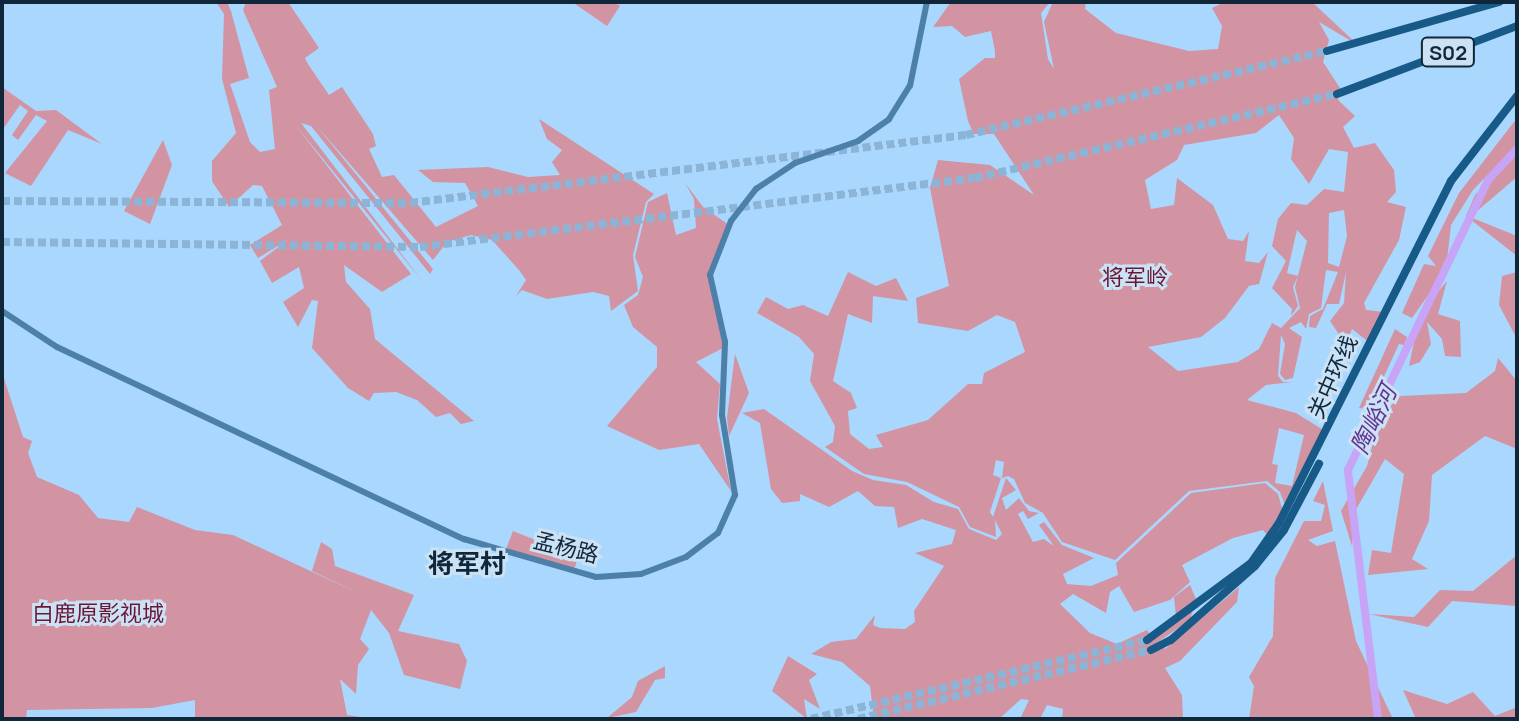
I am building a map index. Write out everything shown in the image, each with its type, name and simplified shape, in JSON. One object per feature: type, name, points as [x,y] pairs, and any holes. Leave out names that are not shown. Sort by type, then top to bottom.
[{"type":"highway","name":"S02","points":[[1327,51],[1499,2]]},
{"type":"highway","name":"S02","points":[[1337,94],[1517,26]]},
{"type":"highway","name":"关中环线","points":[[1517,96],[1451,181],[1279,523],[1251,563],[1149,645],[1220,598],[1284,530],[1454,184],[1517,103]]},
{"type":"main road","name":"孟杨路","points":[[2,311],[57,347],[464,539],[596,577],[641,574],[686,557],[718,533],[735,495],[722,415],[725,342],[710,275],[731,221],[756,189],[795,163],[858,141],[889,119],[910,86],[927,2]]},
{"type":"green space","points":[[216,2],[227,2],[231,11],[249,78],[230,84],[250,142],[260,152],[275,149],[269,90],[277,87],[243,10],[246,2],[288,2],[319,48],[305,58],[308,64],[329,95],[342,87],[373,134],[376,146],[369,149],[382,177],[394,175],[436,227],[478,206],[465,183],[433,182],[418,170],[488,167],[528,177],[560,175],[552,162],[562,150],[547,139],[539,119],[654,194],[646,202],[633,255],[638,291],[611,311],[609,296],[593,292],[547,299],[522,290],[516,296],[526,280],[519,270],[492,240],[471,235],[447,242],[433,260],[316,125],[433,269],[430,274],[311,126],[301,123],[423,282],[293,122],[411,274],[382,292],[344,265],[346,282],[370,309],[375,339],[474,421],[461,424],[450,413],[436,417],[417,400],[396,392],[374,393],[369,401],[348,388],[312,348],[318,301],[312,300],[298,327],[283,302],[304,288],[299,267],[272,283],[260,261],[289,239],[258,258],[250,245],[282,225],[262,186],[253,185],[229,207],[212,181],[212,161],[236,133],[222,79],[224,14]]},
{"type":"green space","points":[[572,2],[614,2],[620,6],[607,26]]},
{"type":"green space","name":"将军岭","points":[[951,2],[1050,2],[1041,13],[1048,59],[1054,69],[1044,22],[1053,2],[1086,2],[1085,9],[1116,33],[1189,51],[1218,49],[1222,26],[1212,8],[1225,2],[1312,2],[1358,45],[1319,22],[1329,40],[1323,62],[1340,88],[1338,100],[1355,116],[1343,127],[1354,148],[1375,143],[1394,170],[1396,192],[1387,202],[1406,207],[1399,240],[1364,303],[1366,310],[1384,312],[1370,343],[1352,329],[1348,339],[1340,336],[1330,321],[1344,303],[1346,272],[1339,304],[1327,304],[1316,328],[1309,327],[1310,316],[1323,309],[1338,272],[1326,270],[1321,308],[1309,314],[1306,329],[1301,322],[1289,328],[1302,337],[1293,378],[1285,380],[1280,374],[1285,344],[1281,335],[1278,376],[1283,382],[1292,382],[1266,385],[1247,400],[1296,413],[1328,433],[1287,511],[1280,492],[1267,481],[1189,491],[1115,560],[1062,542],[1043,513],[1025,503],[1014,479],[1008,476],[1002,478],[1004,462],[996,460],[993,475],[1001,478],[990,512],[993,517],[1006,478],[1016,490],[1002,498],[1006,510],[1019,498],[1029,511],[1039,513],[1028,519],[1023,511],[1018,514],[1033,542],[1044,539],[1054,546],[1039,525],[1044,522],[1062,545],[1094,558],[1063,574],[1067,584],[1091,586],[1118,575],[1116,563],[1191,493],[1265,483],[1278,494],[1284,515],[1269,537],[1263,530],[1233,538],[1182,565],[1190,582],[1170,600],[1134,612],[1119,586],[1110,592],[1106,613],[1073,594],[1060,604],[1090,633],[1117,644],[1147,630],[1151,636],[1176,616],[1174,597],[1190,585],[1196,599],[1190,620],[1158,642],[1165,649],[1239,587],[1237,602],[1180,661],[1165,668],[1182,695],[1183,719],[1062,719],[1063,709],[1047,705],[1040,719],[1020,719],[1029,700],[1021,699],[999,719],[874,719],[870,686],[842,662],[811,654],[831,642],[856,639],[875,615],[873,625],[880,628],[905,629],[915,622],[914,611],[944,566],[915,553],[952,544],[956,530],[922,519],[898,528],[894,507],[875,506],[858,491],[829,507],[800,494],[800,501],[782,503],[771,489],[760,423],[742,413],[764,409],[852,471],[873,480],[906,485],[934,502],[958,509],[969,529],[996,540],[1002,534],[995,520],[996,537],[970,527],[959,507],[907,482],[864,474],[825,447],[833,442],[835,426],[810,381],[814,354],[799,337],[757,313],[766,297],[788,309],[803,305],[828,316],[848,272],[876,286],[896,278],[908,301],[873,296],[872,323],[848,314],[833,381],[851,393],[857,408],[848,411],[850,434],[869,449],[883,447],[876,435],[928,420],[968,384],[982,384],[984,373],[1025,352],[1015,322],[997,315],[968,331],[918,323],[916,298],[949,286],[930,188],[938,160],[990,165],[1034,195],[994,134],[974,134],[968,121],[959,79],[985,58],[995,58],[991,31],[965,37],[952,26],[933,27]],"holes":[[[1279,115],[1294,138],[1291,159],[1309,184],[1329,149],[1348,152],[1344,192],[1324,189],[1307,205],[1291,203],[1278,219],[1272,246],[1286,261],[1272,288],[1292,309],[1291,316],[1298,306],[1293,287],[1298,277],[1295,287],[1300,308],[1281,328],[1272,323],[1259,349],[1238,362],[1178,371],[1148,347],[1201,337],[1225,318],[1249,286],[1259,284],[1268,252],[1259,263],[1245,261],[1249,231],[1243,241],[1228,239],[1213,205],[1177,178],[1174,205],[1151,209],[1145,180],[1177,160],[1184,145],[1256,133]],[[1344,210],[1347,236],[1339,267],[1328,263],[1329,213]],[[1297,230],[1307,241],[1298,276],[1287,273]],[[1279,428],[1304,435],[1292,486],[1275,483],[1278,465],[1272,464]]]},
{"type":"green space","points":[[2,87],[36,111],[56,110],[102,144],[68,130],[31,186],[5,173],[47,121],[36,115],[18,140],[12,135],[28,111],[20,105],[3,129]]},
{"type":"green space","points":[[1517,118],[1517,145],[1473,190],[1451,225],[1446,270],[1412,318],[1402,313],[1424,264],[1436,266],[1428,256],[1459,193]]},
{"type":"green space","points":[[163,140],[172,165],[150,224],[124,211]]},
{"type":"green space","points":[[1517,154],[1517,177],[1470,217],[1517,236],[1517,256],[1466,216],[1475,195]]},
{"type":"green space","points":[[685,183],[703,207],[729,225],[710,269],[723,348],[696,362],[720,384],[717,419],[731,491],[699,444],[659,450],[607,426],[657,367],[657,347],[633,327],[624,305],[638,295],[643,277],[635,257],[648,202],[667,193],[676,235],[696,228],[694,199]]},
{"type":"green space","points":[[1517,272],[1517,339],[1499,305],[1502,276]]},
{"type":"green space","points":[[1447,281],[1438,314],[1460,321],[1461,357],[1445,356],[1442,339],[1427,322],[1431,344],[1420,362],[1409,366],[1420,313]]},
{"type":"green space","points":[[1395,329],[1407,337],[1404,345],[1399,344],[1369,409],[1359,408]]},
{"type":"green space","points":[[735,354],[749,393],[729,436],[727,418]]},
{"type":"green space","points":[[1498,358],[1517,381],[1517,449],[1485,436],[1432,475],[1429,521],[1412,559],[1428,569],[1368,575],[1372,550],[1391,553],[1404,474],[1385,459],[1354,513],[1352,546],[1341,511],[1367,466],[1379,419],[1400,396],[1466,393],[1495,371]]},
{"type":"green space","name":"白鹿原影视城","points":[[2,372],[23,437],[32,441],[28,453],[37,477],[79,495],[98,518],[129,522],[137,507],[195,530],[233,535],[362,595],[312,571],[321,542],[332,549],[335,566],[414,595],[398,631],[459,644],[467,661],[460,689],[404,675],[389,633],[371,610],[360,639],[369,649],[358,665],[356,694],[340,679],[347,715],[373,719],[195,719],[195,700],[152,708],[27,710],[26,719],[2,719]]},
{"type":"green space","points":[[1323,481],[1333,531],[1308,540],[1317,546],[1335,541],[1356,641],[1393,719],[1249,719],[1254,686],[1249,677],[1273,636],[1275,578],[1304,521],[1321,521],[1325,505],[1313,501]]},
{"type":"green space","points":[[513,531],[578,557],[574,570],[506,549]]},
{"type":"green space","points":[[1517,555],[1517,606],[1452,601],[1428,627],[1369,614],[1414,617],[1440,590],[1473,591]]},
{"type":"green space","points":[[788,656],[817,674],[809,680],[820,709],[804,699],[807,719],[772,691]]},
{"type":"green space","points":[[665,666],[665,678],[655,680],[636,712],[607,718],[632,697],[638,681]]},
{"type":"green space","points":[[1403,690],[1447,704],[1473,692],[1495,716],[1517,707],[1517,719],[1416,719]]},
{"type":"waterway","name":"陶峪河","points":[[1378,719],[1348,470],[1488,180],[1517,149]]},
{"type":"tunnel","points":[[2,201],[410,203],[966,135],[1327,51]]},
{"type":"tunnel","points":[[2,242],[420,247],[975,178],[1337,94]]},
{"type":"tunnel","points":[[811,719],[1147,640]]},
{"type":"tunnel","points":[[858,719],[1151,650]]},
{"type":"district","name":"将军村","points":[[467,564]]}]
